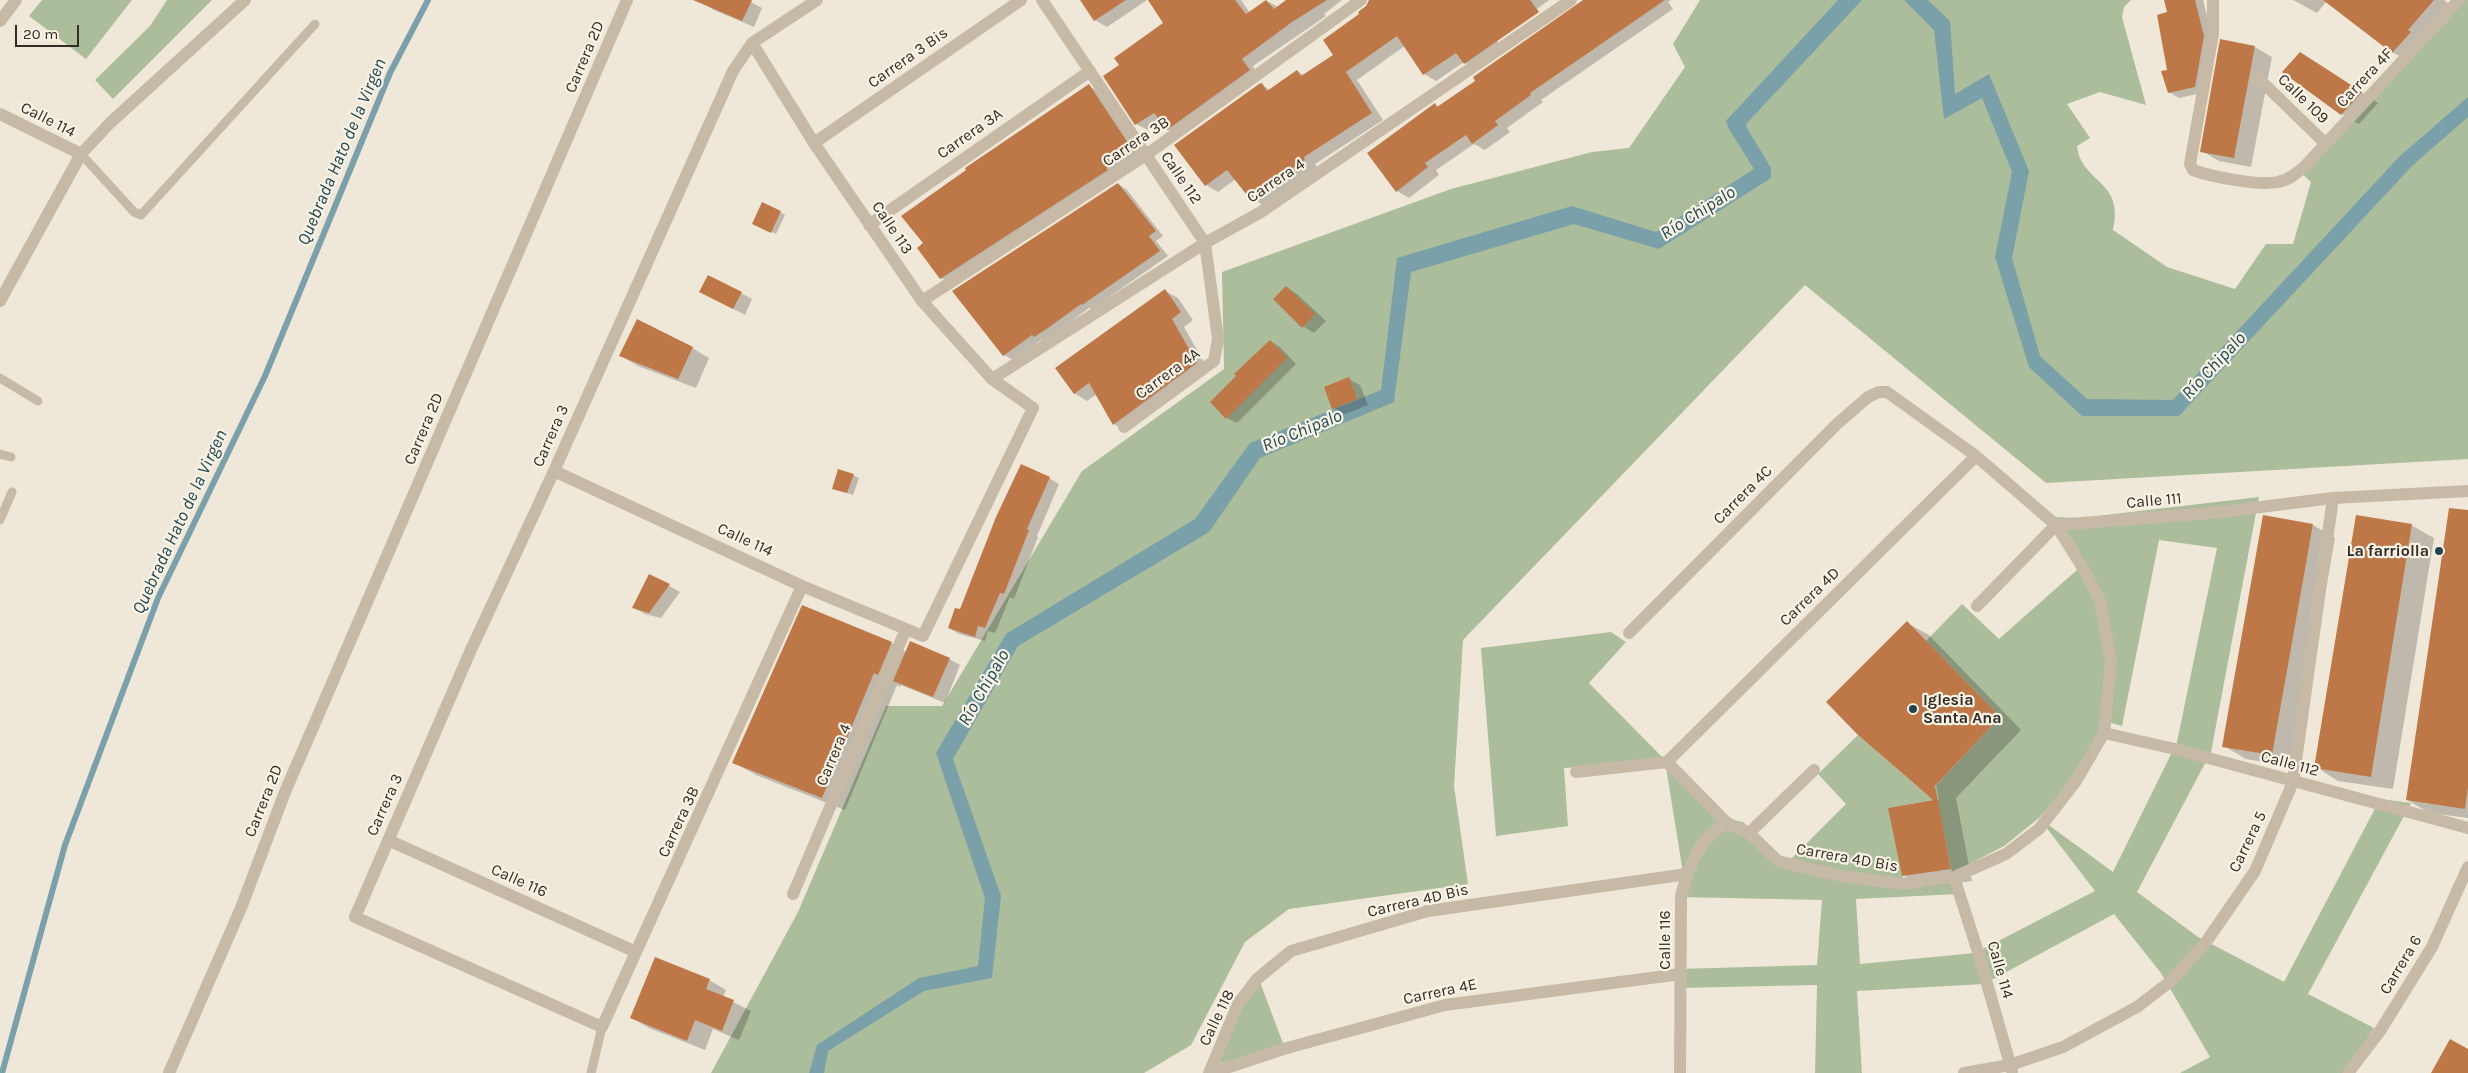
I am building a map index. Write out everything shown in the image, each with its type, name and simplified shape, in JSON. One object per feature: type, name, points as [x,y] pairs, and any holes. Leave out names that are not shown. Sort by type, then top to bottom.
[{"type":"street","points":[[0,21],[16,0]]},
{"type":"street","points":[[0,302],[81,154],[110,123],[245,0]]},
{"type":"street","name":"Carrera 2D","points":[[169,1073],[241,908],[285,792],[627,0]]},
{"type":"street","name":"Carrera 3","points":[[602,1027],[355,917],[470,652],[733,71],[752,43],[818,0]]},
{"type":"street","name":"Carrera 3 Bis","points":[[814,143],[1021,0]]},
{"type":"street","name":"Calle 112","points":[[1042,0],[1205,243],[1218,339]]},
{"type":"street","name":"Carrera 3B","points":[[922,301],[1146,155],[1362,0]]},
{"type":"street","name":"Carrera 4","points":[[992,379],[1205,243],[1261,212],[1572,0]]},
{"type":"street","name":"Carrera 4F","points":[[2212,0],[2212,34],[2190,164],[2192,168],[2222,179],[2278,182],[2294,176],[2326,144],[2459,0]]},
{"type":"street","name":"Calle 113","points":[[752,43],[814,143],[922,301],[992,379],[1033,408],[923,636]]},
{"type":"street","name":"Carrera 3A","points":[[869,225],[1090,71]]},
{"type":"street","name":"Calle 109","points":[[2258,77],[2326,144]]},
{"type":"street","name":"Calle 114","points":[[0,114],[81,154]]},
{"type":"street","name":"Carrera 4A","points":[[1124,427],[1214,361],[1218,339]]},
{"type":"street","name":"Carrera 4C","points":[[1628,633],[1837,424],[1868,397],[1879,392],[1888,392],[1976,456]]},
{"type":"street","points":[[1976,456],[2056,525],[1977,606]]},
{"type":"street","name":"Carrera 4D","points":[[1667,762],[1976,456]]},
{"type":"street","name":"Calle 114","points":[[554,470],[802,586],[923,636]]},
{"type":"street","name":"Calle 111","points":[[2056,525],[2212,513],[2333,498],[2468,491]]},
{"type":"street","name":"Carrera 5","points":[[1964,1073],[2011,1069],[2063,1047],[2136,1007],[2171,980],[2206,942],[2255,872],[2293,782],[2333,498]]},
{"type":"street","name":"Carrera 4D Bis","points":[[1667,762],[1727,823],[1749,833],[1778,861],[1841,876],[1902,884],[1954,878],[2006,854],[2038,829],[2076,781],[2104,733],[2112,661],[2100,601],[2083,568],[2056,525]]},
{"type":"street","name":"Carrera 3B","points":[[602,1027],[802,586]]},
{"type":"street","name":"Carrera 4","points":[[793,894],[906,629]]},
{"type":"street","name":"Calle 112","points":[[2104,733],[2175,749],[2293,782],[2385,804],[2468,828]]},
{"type":"street","points":[[1576,772],[1667,762]]},
{"type":"street","points":[[1749,833],[1814,770]]},
{"type":"street","name":"Calle 116","points":[[1680,1073],[1682,896],[1686,874],[1695,856],[1715,829],[1727,823]]},
{"type":"street","name":"Calle 116","points":[[388,840],[636,952]]},
{"type":"street","name":"Carrera 6","points":[[2348,1073],[2380,1031],[2432,948],[2468,867]]},
{"type":"street","name":"Carrera 4D Bis","points":[[1257,979],[1291,951],[1428,911],[1686,874]]},
{"type":"street","name":"Calle 114","points":[[1954,878],[2011,1069]]},
{"type":"street","name":"Carrera 4E","points":[[1210,1073],[1287,1048],[1445,1005],[1681,974]]},
{"type":"street","name":"Calle 118","points":[[1210,1073],[1238,1004],[1257,979]]},
{"type":"lane","points":[[81,154],[134,212],[141,215],[315,24]]},
{"type":"lane","points":[[0,378],[38,401]]},
{"type":"lane","points":[[0,454],[12,457]]},
{"type":"lane","points":[[0,520],[12,492]]},
{"type":"lane","name":"Carrera 3B","points":[[591,1073],[602,1027]]},
{"type":"green space","points":[[42,0],[132,0],[86,59],[29,16]]},
{"type":"green space","points":[[167,0],[212,0],[113,99],[95,80],[150,26]]},
{"type":"green space","points":[[1700,0],[2131,0],[2124,7],[2122,17],[2146,105],[2100,92],[2067,104],[2090,138],[2077,146],[2080,158],[2086,168],[2108,191],[2113,201],[2115,214],[2113,230],[2167,267],[2235,289],[2266,244],[2293,244],[2311,182],[2300,172],[2461,0],[2468,0],[2468,459],[2046,483],[1805,285],[1463,640],[1454,786],[1468,884],[1289,909],[1245,942],[1191,1045],[1144,1073],[711,1073],[798,912],[886,706],[942,706],[1082,471],[1224,369],[1222,272],[1451,189],[1592,152],[1629,148],[1685,67],[1673,44]]},
{"type":"green space","points":[[2259,497],[2211,752],[2137,892],[2198,937],[2284,982],[2380,799],[2411,803],[2308,994],[2374,1028],[2344,1073],[2180,1073],[2210,1057],[2161,973],[2114,914],[1984,984],[1857,991],[1862,1073],[1815,1073],[1817,985],[1678,988],[1678,969],[1817,965],[1822,900],[1679,897],[1683,873],[1665,761],[1564,768],[1568,826],[1496,836],[1481,648],[1611,632],[1626,642],[1589,683],[1666,761],[1727,819],[1743,822],[1780,858],[1790,860],[1846,804],[1818,774],[1858,735],[1927,795],[2000,717],[1926,641],[1962,604],[1999,639],[2078,569],[2050,517],[2080,518]],"holes":[[[2159,540],[2217,548],[2177,742],[2113,872],[2039,818],[2073,779],[2104,721],[2122,726]],[[1937,799],[1952,873],[1903,879],[1889,808]],[[2039,818],[2095,891],[1975,953],[1860,964],[1856,899],[1959,894],[1952,873],[2004,846]]]},
{"type":"green space","points":[[1257,974],[1284,1046],[1218,1064]]},
{"type":"water","name":"Río Chipalo","points":[[1838,0],[1862,0],[1746,124],[1771,168],[1771,178],[1659,249],[1574,224],[1411,272],[1394,402],[1260,458],[1209,532],[1018,646],[953,759],[1001,896],[992,978],[924,991],[828,1051],[824,1073],[809,1073],[817,1045],[919,978],[978,966],[985,898],[936,753],[1006,634],[1195,519],[1250,443],[1381,390],[1397,258],[1572,206],[1656,232],[1754,169],[1726,121]]},
{"type":"water","name":"Río Chipalo","points":[[1904,0],[1928,0],[1950,21],[1955,94],[1989,74],[2029,171],[2012,258],[2040,356],[2087,399],[2173,400],[2399,157],[2468,97],[2468,117],[2413,165],[2179,416],[2082,416],[2029,367],[1995,257],[2012,172],[1982,98],[1944,119],[1934,30]]},
{"type":"building","points":[[693,0],[752,0],[742,21]]},
{"type":"building","points":[[1080,0],[1126,0],[1094,21]]},
{"type":"building","points":[[1148,0],[1235,0],[1246,14],[1266,0],[1274,9],[1286,0],[1327,0],[1292,22],[1242,59],[1250,70],[1167,130],[1154,113],[1135,125],[1103,76],[1119,65],[1114,58],[1163,23]]},
{"type":"building","points":[[1369,0],[1530,0],[1539,12],[1464,64],[1456,53],[1423,75],[1397,36],[1346,72],[1372,113],[1304,157],[1305,160],[1250,199],[1227,170],[1205,186],[1174,145],[1259,84],[1262,83],[1267,91],[1297,70],[1301,76],[1333,55],[1323,40],[1359,14],[1358,12],[1366,6]]},
{"type":"building","points":[[1583,0],[1665,0],[1530,93],[1531,95],[1495,121],[1498,125],[1472,144],[1466,135],[1425,163],[1428,167],[1396,192],[1367,153],[1435,103],[1437,107],[1475,81],[1473,77]]},
{"type":"building","points":[[2164,0],[2195,0],[2204,36],[2195,87],[2168,93],[2161,71],[2167,70],[2157,15],[2167,12]]},
{"type":"building","points":[[2323,0],[2434,0],[2408,30],[2411,32],[2392,53]]},
{"type":"building","points":[[2220,39],[2255,46],[2234,158],[2200,152]]},
{"type":"building","points":[[2300,52],[2362,92],[2341,115],[2282,72]]},
{"type":"building","points":[[1089,84],[1132,149],[1106,168],[1108,170],[940,279],[917,248],[923,243],[901,216],[966,170],[965,168]]},
{"type":"building","points":[[1118,183],[1156,231],[1149,236],[1160,251],[1048,328],[1034,337],[1032,335],[1003,356],[952,291]]},
{"type":"building","points":[[762,202],[781,211],[771,233],[752,224]]},
{"type":"building","points":[[708,275],[742,292],[733,309],[699,292]]},
{"type":"building","points":[[1286,286],[1315,314],[1302,328],[1273,299]]},
{"type":"building","points":[[1165,289],[1181,312],[1172,319],[1197,363],[1113,425],[1089,383],[1074,394],[1055,368]]},
{"type":"building","points":[[637,319],[693,347],[678,379],[619,356]]},
{"type":"building","points":[[1270,340],[1287,358],[1226,419],[1210,402],[1236,376],[1234,374]]},
{"type":"building","points":[[1349,377],[1357,399],[1332,409],[1324,387]]},
{"type":"building","points":[[1021,464],[1050,477],[1027,529],[1029,530],[1004,594],[1000,593],[985,628],[978,626],[975,637],[948,628],[955,608],[960,609],[996,517]]},
{"type":"building","points":[[838,469],[854,474],[847,493],[832,489]]},
{"type":"building","points":[[2449,508],[2468,510],[2468,787],[2465,809],[2406,800]]},
{"type":"building","points":[[2263,515],[2313,524],[2272,755],[2222,747]]},
{"type":"building","points":[[2356,515],[2412,524],[2371,777],[2314,768]]},
{"type":"building","points":[[649,574],[670,584],[649,613],[632,608]]},
{"type":"building","points":[[802,605],[892,642],[878,675],[874,673],[822,798],[732,763]]},
{"type":"building","name":"Iglesia Santa Ana","points":[[1907,621],[2000,717],[1935,786],[1951,869],[1902,876],[1888,808],[1933,800],[1858,735],[1826,702]]},
{"type":"building","points":[[910,641],[950,658],[933,697],[893,681]]},
{"type":"building","points":[[655,957],[710,979],[706,989],[734,1000],[722,1031],[695,1020],[687,1041],[630,1018]]},
{"type":"building","points":[[2450,1039],[2468,1049],[2468,1073],[2431,1073]]},
{"type":"waterway","name":"Quebrada Hato de la Virgen","points":[[2,1073],[65,845],[158,598],[265,376],[390,73],[428,0]]},
{"type":"place","name":"La farriolla","points":[[2439,551]]},
{"type":"place","name":"Iglesia Santa Ana","points":[[1913,709]]}]
